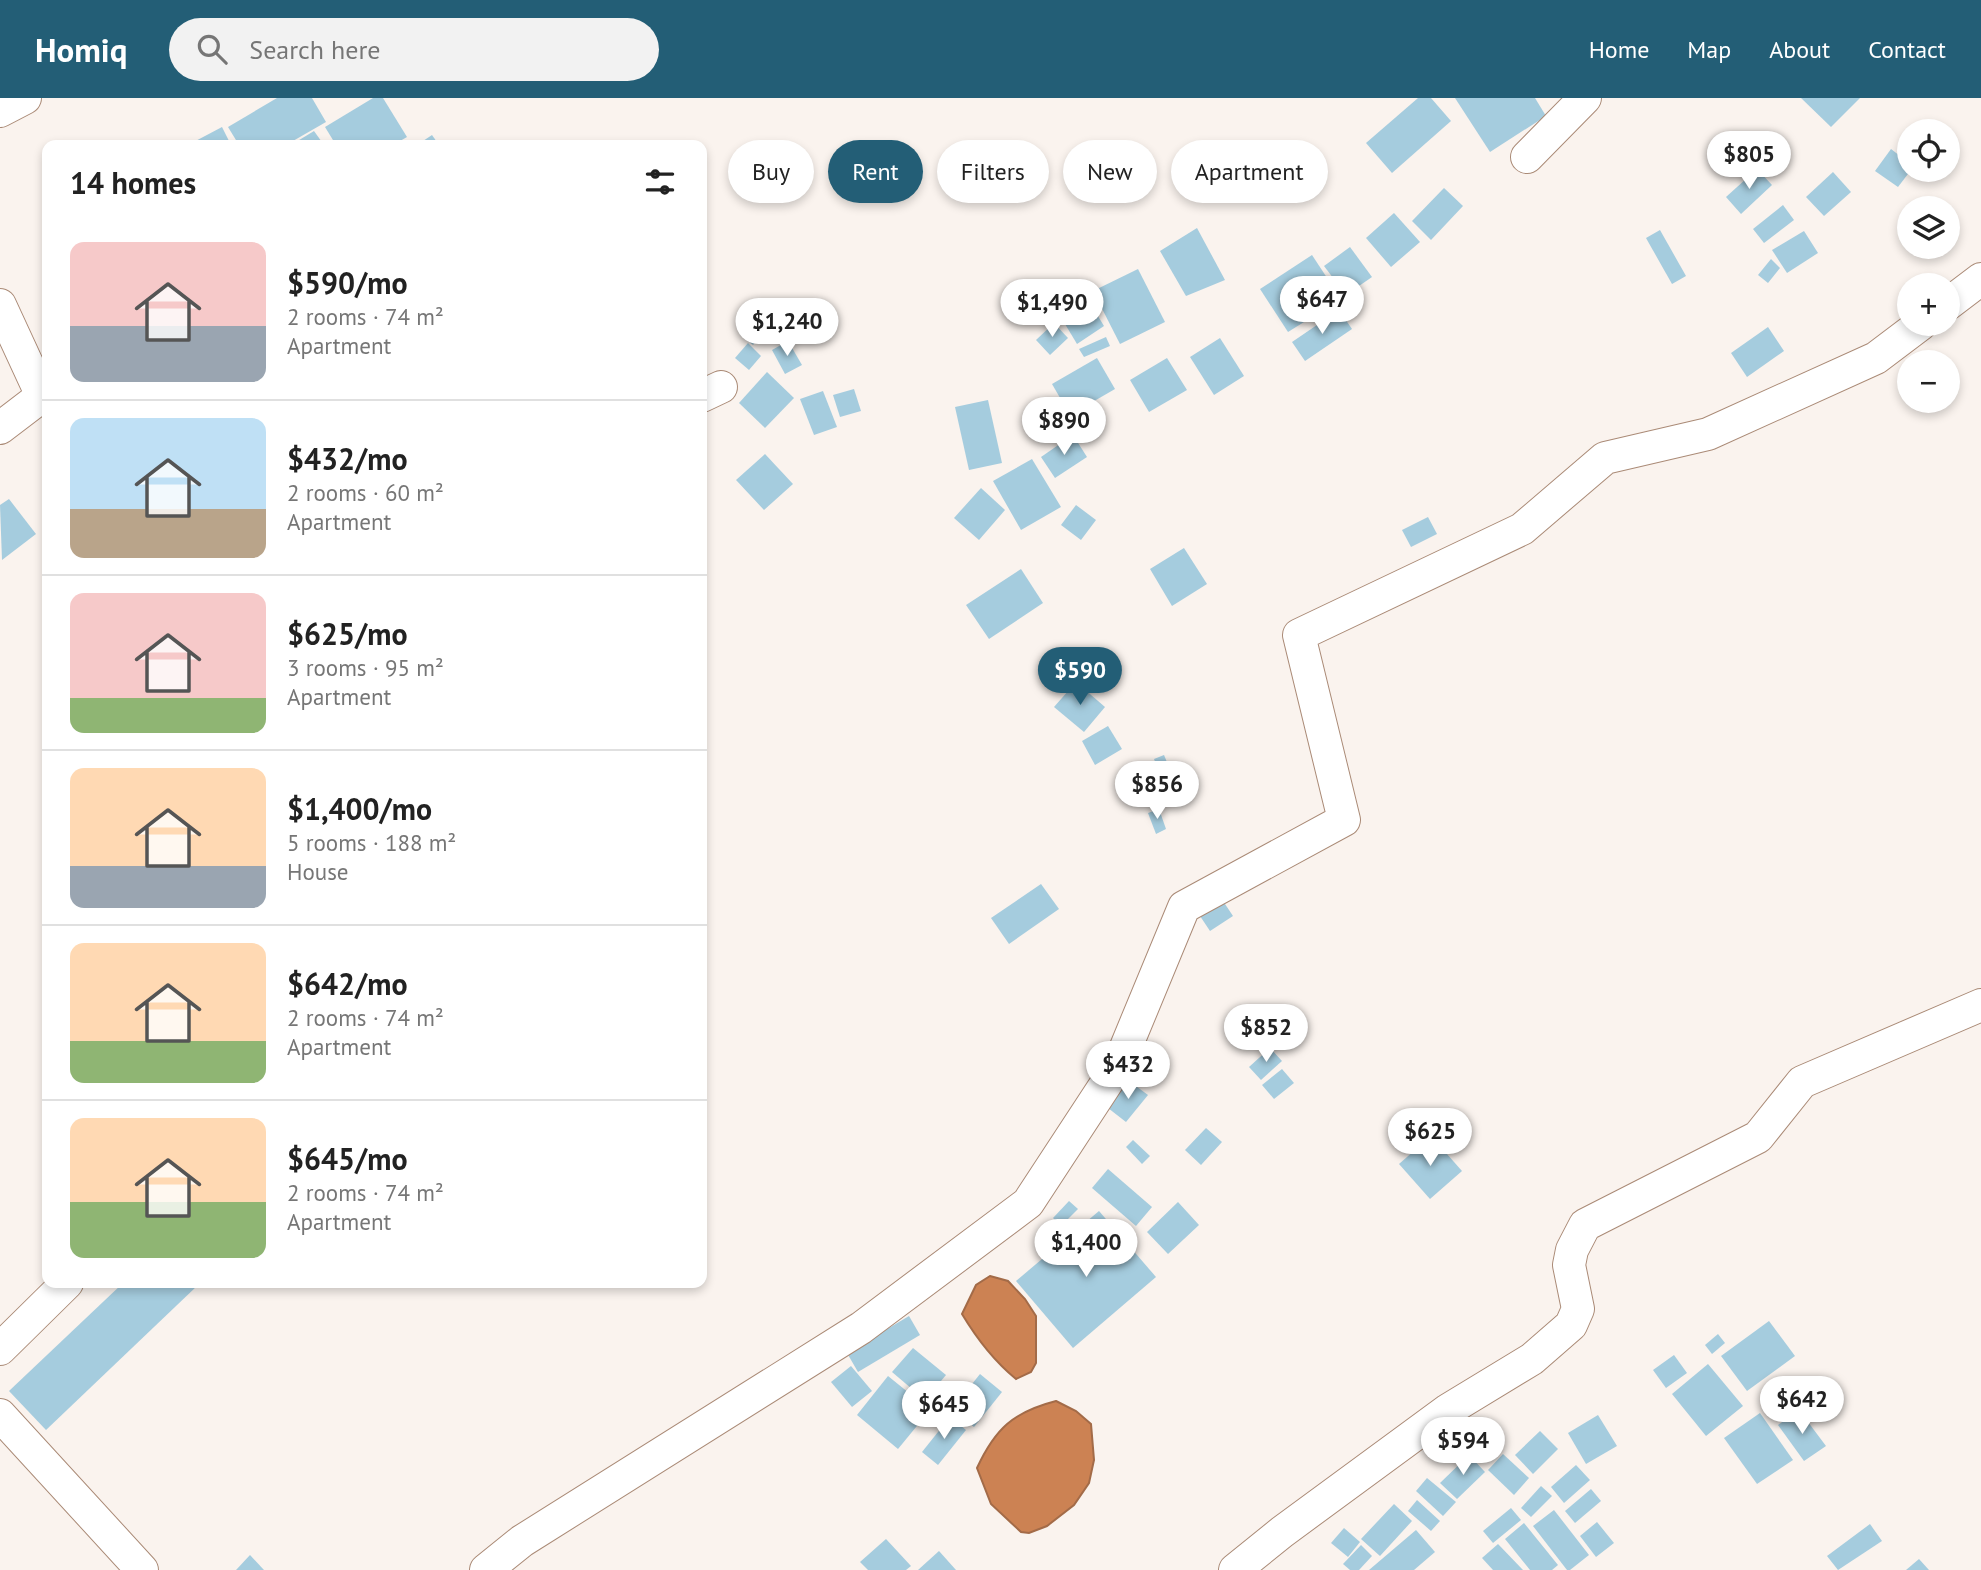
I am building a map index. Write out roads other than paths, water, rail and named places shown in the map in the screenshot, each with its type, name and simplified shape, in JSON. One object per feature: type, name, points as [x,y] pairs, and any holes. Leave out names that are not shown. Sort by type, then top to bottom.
[{"type":"street","points":[[0,111],[25,98]]},
{"type":"street","points":[[1527,157],[1585,98]]},
{"type":"street","points":[[1960,295],[1981,279]]},
{"type":"street","points":[[0,305],[42,394]]},
{"type":"street","points":[[486,1570],[522,1541],[861,1328],[1028,1203],[1119,1064],[1184,907],[1344,820],[1299,635],[1522,529],[1605,458],[1708,433],[1876,358],[1905,336]]},
{"type":"street","points":[[0,428],[42,397]]},
{"type":"street","points":[[1235,1570],[1282,1532],[1448,1410],[1532,1359],[1571,1325],[1578,1309],[1569,1265],[1572,1250],[1585,1225],[1758,1137],[1802,1082],[1981,1005]]},
{"type":"street","points":[[0,1349],[61,1288]]},
{"type":"street","points":[[0,1416],[142,1570]]}]
